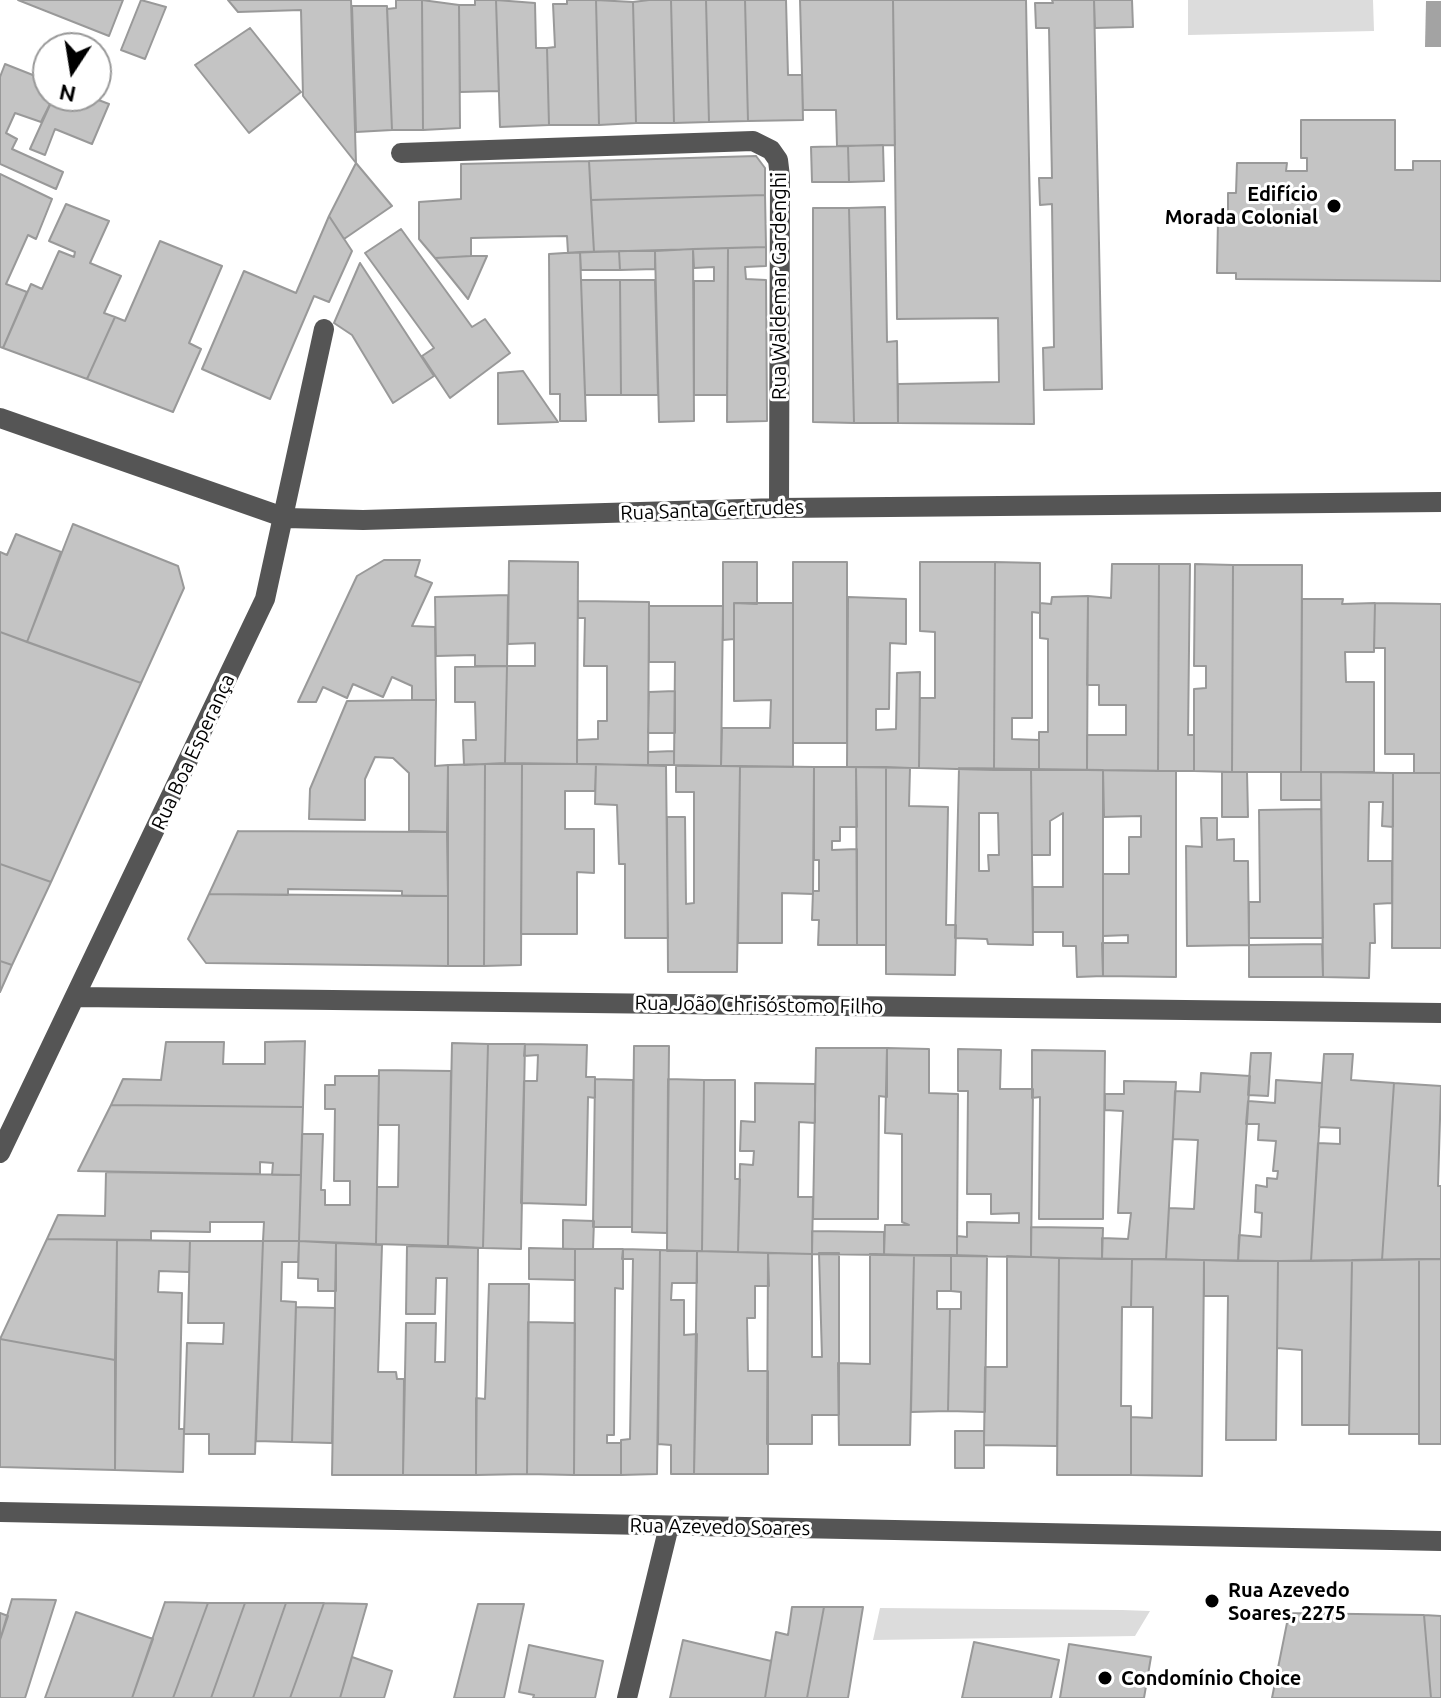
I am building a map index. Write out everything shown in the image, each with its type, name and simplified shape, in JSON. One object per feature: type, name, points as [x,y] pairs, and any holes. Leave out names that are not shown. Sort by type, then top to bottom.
[{"type":"street","name":"Rua Waldemar Gardenghi","points":[[401,153],[753,141],[771,150],[778,160],[780,177],[779,508]]},
{"type":"street","name":"Rua Boa Esperança","points":[[0,1153],[265,599],[286,518],[324,329]]},
{"type":"street","name":"Rua Santa Gertrudes","points":[[0,418],[286,518],[363,520],[779,508],[1441,502]]},
{"type":"street","name":"Rua João Chrisóstomo Filho","points":[[77,997],[1441,1013]]},
{"type":"street","name":"Rua Azevedo Soares","points":[[0,1512],[1441,1541]]},
{"type":"street","points":[[627,1698],[669,1526]]},
{"type":"shaded area","points":[[1188,0],[1373,0],[1374,31],[1188,35]]},
{"type":"shaded area","points":[[1426,1],[1441,1],[1441,47],[1425,47]]},
{"type":"shaded area","points":[[880,1608],[1150,1611],[1135,1636],[873,1640]]},
{"type":"building","points":[[18,0],[123,0],[111,32],[99,32]]},
{"type":"building","points":[[141,0],[166,7],[145,59],[121,50]]},
{"type":"building","points":[[228,0],[351,0],[356,163],[303,96],[301,10],[238,12]]},
{"type":"building","points":[[396,0],[422,0],[423,130],[392,130],[387,9],[396,8]]},
{"type":"building","points":[[422,0],[459,5],[460,128],[423,130]]},
{"type":"building","points":[[475,0],[496,0],[499,91],[460,92],[459,5],[475,5]]},
{"type":"building","points":[[496,0],[535,3],[536,48],[547,48],[549,125],[500,127]]},
{"type":"building","points":[[567,0],[596,0],[599,125],[549,125],[547,48],[555,47],[553,4],[567,4]]},
{"type":"building","points":[[596,0],[633,2],[636,123],[599,125]]},
{"type":"building","points":[[671,0],[674,123],[636,123],[633,2]]},
{"type":"building","points":[[671,0],[706,0],[709,122],[674,123]]},
{"type":"building","points":[[706,0],[745,0],[748,121],[709,122]]},
{"type":"building","points":[[745,0],[786,0],[788,75],[802,75],[803,120],[748,121]]},
{"type":"building","points":[[800,0],[893,0],[895,145],[837,146],[836,110],[803,110]]},
{"type":"building","points":[[893,0],[1026,0],[1034,424],[898,423],[898,384],[999,382],[998,318],[897,319]]},
{"type":"building","points":[[1052,0],[1094,0],[1102,389],[1044,390],[1043,348],[1054,347],[1052,204],[1040,205],[1039,178],[1052,178],[1049,28],[1036,28],[1035,3],[1053,3]]},
{"type":"building","points":[[1094,0],[1132,0],[1133,27],[1095,28]]},
{"type":"building","points":[[352,6],[387,6],[392,130],[356,132]]},
{"type":"building","points":[[250,28],[301,92],[249,133],[195,65]]},
{"type":"building","points":[[5,64],[32,75],[32,112],[46,112],[41,122],[15,113],[6,133],[17,139],[12,149],[63,172],[56,189],[0,164],[0,77]]},
{"type":"building","points":[[47,112],[106,112],[92,144],[55,129],[45,155],[30,149]]},
{"type":"building","name":"Edifício Morada Colonial","points":[[1301,120],[1395,120],[1395,170],[1413,170],[1413,161],[1441,161],[1441,281],[1236,279],[1236,273],[1217,273],[1218,219],[1228,219],[1228,193],[1236,193],[1237,163],[1287,163],[1286,171],[1307,171],[1307,158],[1301,158]]},
{"type":"building","points":[[883,145],[884,181],[849,182],[848,146]]},
{"type":"building","points":[[848,146],[849,182],[812,182],[811,147]]},
{"type":"building","points":[[756,156],[765,168],[765,195],[591,200],[589,161]]},
{"type":"building","points":[[589,161],[594,252],[568,253],[567,236],[471,238],[471,256],[435,258],[419,239],[419,202],[461,199],[461,164]]},
{"type":"building","points":[[356,163],[392,206],[344,239],[329,216]]},
{"type":"building","points":[[0,174],[52,199],[36,239],[28,235],[6,284],[27,292],[3,348],[0,347]]},
{"type":"building","points":[[765,195],[766,247],[594,252],[591,200]]},
{"type":"building","points":[[66,204],[109,221],[90,263],[121,276],[104,313],[115,317],[87,379],[3,348],[31,284],[42,289],[59,251],[74,257],[75,252],[49,241]]},
{"type":"building","points":[[885,207],[887,342],[897,341],[898,423],[854,423],[849,208]]},
{"type":"building","points":[[813,208],[849,208],[854,423],[813,422]]},
{"type":"building","points":[[329,216],[352,251],[329,302],[314,296],[270,399],[202,369],[244,271],[296,293]]},
{"type":"building","points":[[401,229],[472,327],[485,319],[510,353],[450,398],[422,356],[434,348],[365,253]]},
{"type":"building","points":[[160,241],[222,266],[189,343],[201,349],[173,412],[87,379],[115,317],[125,321]]},
{"type":"building","points":[[766,247],[766,266],[745,267],[746,279],[766,280],[767,421],[727,422],[728,248]]},
{"type":"building","points":[[728,248],[727,395],[694,395],[694,281],[714,281],[714,267],[694,268],[693,249]]},
{"type":"building","points":[[693,249],[694,421],[659,422],[655,251]]},
{"type":"building","points":[[619,251],[620,270],[581,270],[580,252]]},
{"type":"building","points":[[619,251],[655,251],[655,269],[620,270]]},
{"type":"building","points":[[580,252],[586,421],[560,421],[560,394],[550,394],[549,254]]},
{"type":"building","points":[[471,256],[487,256],[468,299],[435,258]]},
{"type":"building","points":[[360,263],[434,376],[393,403],[352,335],[334,323]]},
{"type":"building","points":[[581,280],[620,280],[621,395],[585,395]]},
{"type":"building","points":[[620,280],[655,280],[658,395],[621,395]]},
{"type":"building","points":[[523,371],[558,422],[498,424],[498,373]]},
{"type":"building","points":[[73,524],[178,566],[184,588],[141,683],[27,642]]},
{"type":"building","points":[[16,534],[61,552],[27,642],[0,632],[0,552],[7,555]]},
{"type":"building","points":[[384,560],[420,560],[415,576],[432,583],[412,626],[435,627],[436,700],[412,700],[412,686],[392,677],[383,697],[353,684],[347,698],[323,687],[316,702],[298,702],[357,576]]},
{"type":"building","points":[[509,561],[578,562],[577,764],[505,763],[507,666],[535,666],[535,643],[508,644]]},
{"type":"building","points":[[723,562],[757,562],[757,604],[734,603],[734,639],[723,640]]},
{"type":"building","points":[[793,562],[847,562],[847,743],[793,743]]},
{"type":"building","points":[[920,562],[995,562],[994,770],[919,768],[920,698],[935,698],[935,632],[920,631]]},
{"type":"building","points":[[995,562],[1040,563],[1040,613],[1032,612],[1032,718],[1012,718],[1012,739],[1039,740],[1039,770],[994,770]]},
{"type":"building","points":[[1112,564],[1159,564],[1158,771],[1087,770],[1087,735],[1126,735],[1126,705],[1099,705],[1099,685],[1087,685],[1088,596],[1111,598]]},
{"type":"building","points":[[1159,564],[1190,564],[1188,735],[1194,735],[1194,771],[1158,771]]},
{"type":"building","points":[[1195,564],[1233,565],[1232,772],[1194,771],[1194,689],[1206,688],[1206,666],[1194,666]]},
{"type":"building","points":[[1233,565],[1302,565],[1301,772],[1232,772]]},
{"type":"building","points":[[508,595],[507,666],[475,666],[475,655],[436,656],[435,597]]},
{"type":"building","points":[[1088,596],[1087,770],[1039,770],[1039,732],[1048,732],[1048,639],[1040,638],[1040,603],[1051,604],[1052,597]]},
{"type":"building","points":[[848,597],[906,599],[906,644],[890,643],[889,709],[876,709],[876,730],[896,729],[897,673],[920,672],[919,768],[847,767]]},
{"type":"building","points":[[1302,599],[1343,599],[1342,604],[1375,603],[1374,652],[1345,652],[1346,682],[1374,682],[1374,772],[1301,772]]},
{"type":"building","points":[[578,601],[649,602],[648,765],[577,764],[577,740],[598,739],[598,721],[607,721],[607,666],[584,666],[585,618],[578,618]]},
{"type":"building","points":[[734,603],[793,603],[793,767],[721,766],[722,728],[770,728],[771,700],[734,701]]},
{"type":"building","points":[[1375,603],[1441,604],[1441,773],[1414,773],[1414,754],[1385,754],[1385,648],[1374,648]]},
{"type":"building","points":[[649,606],[723,606],[721,766],[674,765],[675,662],[649,662]]},
{"type":"building","points":[[0,632],[141,683],[51,882],[0,864]]},
{"type":"building","points":[[507,666],[505,763],[464,765],[463,740],[476,740],[475,702],[455,702],[455,667]]},
{"type":"building","points":[[675,691],[675,733],[648,733],[649,692]]},
{"type":"building","points":[[436,700],[435,766],[448,765],[447,832],[409,831],[409,773],[393,758],[375,757],[365,779],[365,820],[309,819],[310,789],[347,701]]},
{"type":"building","points":[[674,751],[674,765],[648,765],[648,752]]},
{"type":"building","points":[[485,764],[484,966],[448,966],[448,765]]},
{"type":"building","points":[[485,764],[522,764],[521,965],[484,966]]},
{"type":"building","points":[[522,764],[596,764],[595,791],[565,791],[565,829],[594,829],[594,873],[577,872],[577,934],[521,934]]},
{"type":"building","points":[[596,764],[666,766],[668,938],[625,938],[625,864],[619,864],[617,805],[595,804]]},
{"type":"building","points":[[676,766],[740,766],[737,972],[668,972],[667,817],[685,817],[686,904],[694,903],[694,792],[676,792]]},
{"type":"building","points":[[740,766],[814,767],[813,894],[782,893],[782,943],[738,943]]},
{"type":"building","points":[[814,767],[856,767],[857,827],[840,827],[840,841],[832,841],[832,850],[857,849],[857,945],[818,945],[819,920],[812,920],[813,891],[819,891],[819,860],[814,860]]},
{"type":"building","points":[[856,767],[886,767],[886,945],[857,945]]},
{"type":"building","points":[[886,767],[910,768],[909,806],[948,807],[946,925],[956,925],[955,975],[886,974]]},
{"type":"building","points":[[959,768],[1031,769],[1033,945],[988,944],[987,939],[955,938]],"holes":[[[979,813],[998,813],[999,855],[988,855],[989,871],[979,871]]]},
{"type":"building","points":[[1031,769],[1103,770],[1103,976],[1077,977],[1076,946],[1063,946],[1063,932],[1033,932],[1033,887],[1063,887],[1063,813],[1050,821],[1050,855],[1032,855]]},
{"type":"building","points":[[1103,770],[1176,771],[1176,977],[1103,976],[1102,943],[1128,943],[1128,935],[1103,936],[1103,874],[1129,874],[1129,837],[1141,837],[1141,816],[1104,817]]},
{"type":"building","points":[[1222,772],[1247,772],[1248,817],[1222,817]]},
{"type":"building","points":[[1281,772],[1321,772],[1321,800],[1281,800]]},
{"type":"building","points":[[1321,772],[1393,773],[1393,827],[1382,826],[1383,802],[1369,802],[1368,861],[1392,861],[1392,903],[1374,904],[1375,943],[1370,943],[1369,978],[1323,977]]},
{"type":"building","points":[[1393,773],[1441,773],[1441,948],[1392,948]]},
{"type":"building","points":[[1321,809],[1323,938],[1249,938],[1249,902],[1260,902],[1259,810]]},
{"type":"building","points":[[1201,818],[1217,818],[1217,840],[1234,839],[1234,861],[1248,861],[1249,945],[1187,946],[1186,846],[1202,847]]},
{"type":"building","points":[[238,831],[447,832],[448,896],[402,896],[402,891],[288,889],[288,895],[209,894]]},
{"type":"building","points":[[0,864],[51,882],[12,965],[0,961]]},
{"type":"building","points":[[209,894],[448,896],[448,966],[206,963],[188,939]]},
{"type":"building","points":[[1322,944],[1323,977],[1249,977],[1249,945]]},
{"type":"building","points":[[0,961],[12,965],[0,992]]},
{"type":"building","points":[[305,1041],[303,1107],[111,1105],[123,1079],[161,1080],[166,1042],[224,1042],[223,1064],[265,1064],[265,1042]]},
{"type":"building","points":[[452,1043],[488,1044],[483,1248],[448,1246]]},
{"type":"building","points":[[488,1044],[525,1044],[521,1249],[483,1248]]},
{"type":"building","points":[[525,1044],[587,1045],[586,1077],[595,1077],[595,1098],[588,1097],[586,1205],[521,1203],[524,1081],[537,1081],[538,1055],[524,1056]]},
{"type":"building","points":[[634,1046],[669,1046],[667,1233],[632,1232]]},
{"type":"building","points":[[816,1048],[887,1048],[887,1097],[879,1096],[878,1219],[813,1219]]},
{"type":"building","points":[[887,1048],[929,1049],[929,1093],[958,1094],[957,1256],[884,1255],[885,1225],[909,1225],[902,1222],[902,1134],[885,1133]]},
{"type":"building","points":[[958,1049],[1001,1050],[1000,1089],[1033,1089],[1031,1257],[957,1256],[957,1236],[967,1237],[967,1222],[1019,1223],[1019,1213],[991,1214],[991,1194],[967,1194],[968,1091],[958,1091]]},
{"type":"building","points":[[1032,1050],[1105,1051],[1103,1219],[1039,1219],[1040,1097],[1032,1098]]},
{"type":"building","points":[[1251,1053],[1271,1053],[1268,1096],[1248,1095]]},
{"type":"building","points":[[1324,1054],[1353,1054],[1351,1080],[1394,1083],[1382,1260],[1311,1261],[1318,1143],[1340,1144],[1340,1128],[1319,1127]]},
{"type":"building","points":[[379,1070],[451,1071],[448,1246],[376,1244],[377,1187],[398,1187],[399,1125],[378,1125]]},
{"type":"building","points":[[1201,1073],[1250,1076],[1238,1261],[1166,1259],[1169,1208],[1194,1209],[1198,1140],[1173,1139],[1175,1091],[1200,1092]]},
{"type":"building","points":[[335,1076],[379,1076],[376,1244],[299,1241],[302,1134],[323,1134],[321,1190],[325,1190],[325,1205],[350,1205],[350,1181],[334,1181],[335,1109],[325,1109],[325,1085],[335,1085]]},
{"type":"building","points":[[595,1079],[633,1080],[632,1227],[593,1227]]},
{"type":"building","points":[[668,1079],[704,1080],[702,1251],[667,1251]]},
{"type":"building","points":[[704,1080],[735,1080],[735,1179],[740,1179],[738,1252],[702,1251]]},
{"type":"building","points":[[1276,1080],[1322,1083],[1311,1261],[1238,1261],[1239,1235],[1261,1237],[1262,1213],[1255,1212],[1256,1185],[1267,1187],[1267,1178],[1277,1179],[1278,1171],[1273,1171],[1276,1141],[1258,1140],[1259,1124],[1246,1124],[1248,1101],[1275,1103]]},
{"type":"building","points":[[1124,1081],[1176,1082],[1166,1259],[1102,1259],[1102,1238],[1128,1239],[1131,1213],[1118,1213],[1123,1111],[1105,1110],[1105,1094],[1124,1094]]},
{"type":"building","points":[[755,1083],[815,1084],[815,1123],[799,1122],[798,1197],[813,1197],[812,1254],[738,1252],[740,1164],[753,1165],[754,1151],[740,1151],[741,1121],[755,1122]]},
{"type":"building","points":[[1394,1083],[1441,1086],[1438,1186],[1441,1186],[1441,1259],[1382,1260]]},
{"type":"building","points":[[111,1105],[303,1107],[301,1175],[272,1175],[273,1163],[260,1162],[260,1174],[78,1171]]},
{"type":"building","points":[[106,1172],[301,1175],[299,1241],[263,1241],[264,1222],[210,1222],[210,1232],[151,1231],[151,1240],[47,1239],[58,1215],[105,1216]]},
{"type":"building","points":[[563,1220],[594,1221],[593,1249],[563,1249]]},
{"type":"building","points":[[1031,1227],[1103,1228],[1102,1259],[1031,1257]]},
{"type":"building","points":[[812,1231],[884,1232],[884,1255],[812,1254]]},
{"type":"building","points":[[47,1239],[117,1240],[115,1360],[0,1339]]},
{"type":"building","points":[[117,1240],[190,1241],[189,1272],[159,1271],[158,1292],[182,1293],[179,1429],[184,1429],[183,1472],[115,1470]]},
{"type":"building","points":[[190,1241],[263,1241],[255,1454],[209,1454],[209,1434],[184,1434],[187,1343],[223,1344],[224,1323],[188,1323]]},
{"type":"building","points":[[263,1241],[299,1241],[298,1262],[282,1262],[281,1301],[296,1302],[292,1442],[256,1441]]},
{"type":"building","points":[[299,1241],[336,1243],[336,1291],[318,1291],[318,1279],[298,1278]]},
{"type":"building","points":[[336,1243],[382,1245],[378,1372],[396,1372],[397,1379],[404,1379],[403,1475],[332,1475]]},
{"type":"building","points":[[407,1246],[478,1248],[476,1475],[403,1475],[406,1323],[436,1323],[435,1362],[445,1362],[447,1278],[436,1278],[435,1314],[406,1314]]},
{"type":"building","points":[[529,1248],[575,1249],[575,1280],[529,1279]]},
{"type":"building","points":[[575,1249],[623,1249],[623,1289],[615,1288],[614,1435],[607,1435],[607,1443],[621,1443],[621,1475],[574,1475]]},
{"type":"building","points":[[623,1249],[660,1250],[657,1474],[621,1475],[621,1440],[630,1439],[633,1259],[622,1259]]},
{"type":"building","points":[[660,1250],[697,1251],[697,1283],[672,1283],[671,1300],[684,1300],[684,1335],[697,1334],[694,1474],[671,1474],[671,1445],[658,1444]]},
{"type":"building","points":[[697,1251],[768,1253],[769,1286],[755,1286],[755,1318],[747,1318],[748,1371],[768,1371],[768,1474],[694,1474]]},
{"type":"building","points":[[768,1253],[812,1254],[812,1357],[822,1357],[819,1253],[839,1253],[839,1415],[812,1415],[812,1444],[767,1444]]},
{"type":"building","points":[[870,1254],[914,1255],[910,1445],[839,1445],[838,1363],[870,1364]]},
{"type":"building","points":[[914,1255],[951,1255],[951,1291],[937,1291],[937,1309],[950,1309],[948,1411],[911,1412]]},
{"type":"building","points":[[951,1255],[987,1256],[985,1412],[948,1411],[950,1309],[961,1309],[961,1292],[951,1291]]},
{"type":"building","points":[[1007,1256],[1059,1258],[1057,1446],[984,1445],[985,1367],[1007,1367]]},
{"type":"building","points":[[1059,1258],[1132,1259],[1131,1307],[1122,1307],[1121,1406],[1131,1406],[1131,1475],[1057,1475]]},
{"type":"building","points":[[1132,1259],[1204,1260],[1202,1476],[1131,1475],[1131,1417],[1152,1418],[1153,1307],[1131,1307]]},
{"type":"building","points":[[1419,1259],[1419,1434],[1349,1434],[1352,1260]]},
{"type":"building","points":[[1419,1259],[1441,1259],[1441,1444],[1419,1444]]},
{"type":"building","points":[[1204,1260],[1278,1261],[1276,1440],[1226,1440],[1228,1296],[1204,1296]]},
{"type":"building","points":[[1352,1260],[1349,1425],[1302,1425],[1302,1350],[1277,1348],[1278,1261]]},
{"type":"building","points":[[489,1284],[529,1284],[527,1474],[476,1475],[476,1398],[485,1399]]},
{"type":"building","points":[[296,1307],[335,1308],[332,1443],[292,1442]]},
{"type":"building","points":[[528,1322],[575,1323],[574,1475],[527,1474]]},
{"type":"building","points":[[0,1339],[115,1360],[115,1470],[0,1467]]},
{"type":"building","points":[[955,1431],[984,1431],[984,1468],[955,1468]]},
{"type":"building","points":[[12,1599],[56,1600],[25,1698],[0,1698],[0,1640]]},
{"type":"building","points":[[165,1602],[208,1603],[173,1698],[132,1698]]},
{"type":"building","points":[[208,1603],[245,1603],[211,1698],[173,1698]]},
{"type":"building","points":[[245,1603],[286,1603],[253,1698],[211,1698]]},
{"type":"building","points":[[286,1603],[324,1603],[290,1698],[253,1698]]},
{"type":"building","points":[[324,1603],[367,1604],[340,1698],[290,1698]]},
{"type":"building","points":[[478,1604],[524,1604],[504,1698],[454,1698]]},
{"type":"building","points":[[792,1607],[824,1607],[807,1698],[765,1698],[776,1632],[788,1635]]},
{"type":"building","points":[[824,1607],[863,1607],[848,1698],[807,1698]]},
{"type":"building","points":[[76,1612],[153,1639],[132,1698],[45,1698]]},
{"type":"building","points":[[0,1613],[8,1616],[0,1640]]},
{"type":"building","points":[[1289,1613],[1424,1615],[1431,1698],[1272,1698]]},
{"type":"building","points":[[1424,1615],[1441,1616],[1441,1698],[1431,1698]]},
{"type":"building","points":[[683,1640],[771,1661],[765,1698],[670,1698]]},
{"type":"building","points":[[974,1642],[1059,1660],[1051,1698],[962,1698]]},
{"type":"building","name":"Condomínio Choice","points":[[1069,1644],[1151,1657],[1144,1698],[1060,1698]]},
{"type":"building","points":[[529,1645],[603,1661],[595,1698],[533,1698],[534,1695],[519,1692]]},
{"type":"building","points":[[352,1657],[392,1671],[384,1698],[340,1698]]},
{"type":"place","name":"Edifício Morada Colonial","points":[[1334,206]]},
{"type":"place","name":"Rua Azevedo Soares, 2275","points":[[1212,1601]]},
{"type":"place","name":"Condomínio Choice","points":[[1105,1678]]}]
